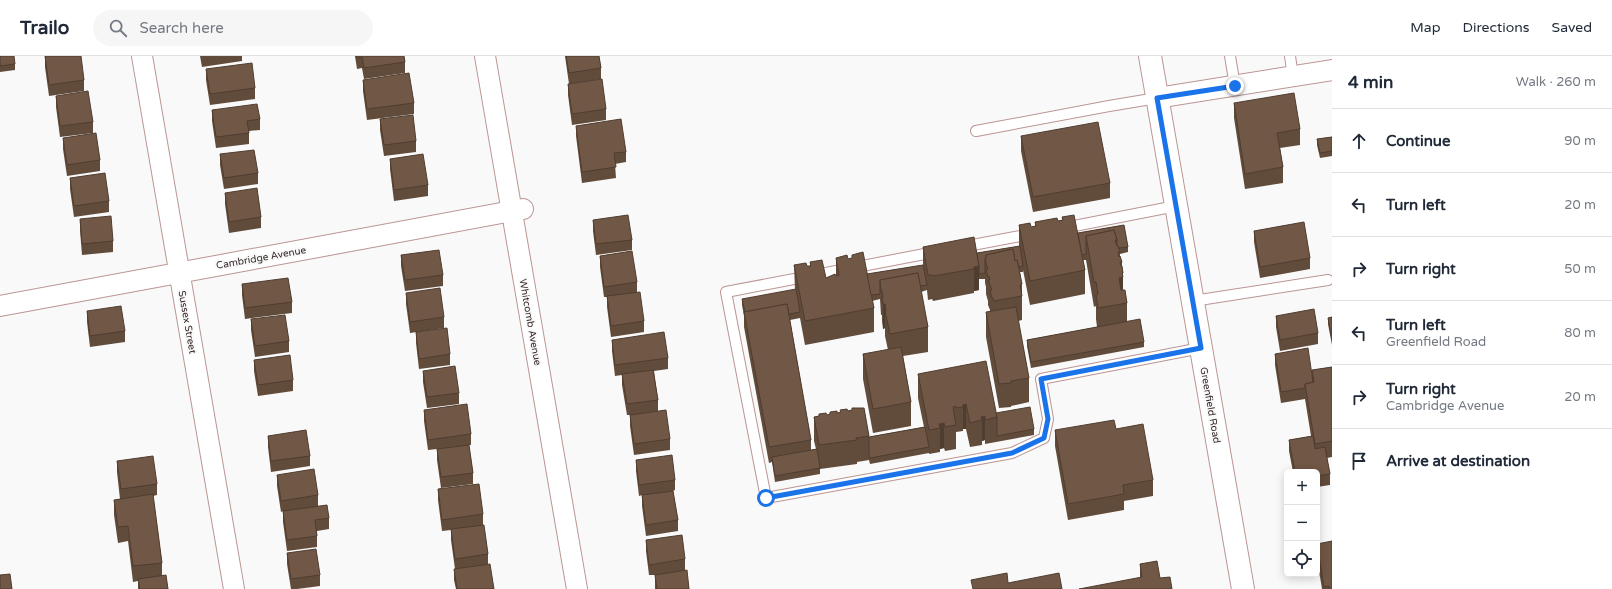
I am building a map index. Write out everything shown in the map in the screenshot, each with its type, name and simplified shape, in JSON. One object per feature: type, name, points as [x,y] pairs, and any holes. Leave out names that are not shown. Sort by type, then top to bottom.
[{"type":"main road","name":"Greenfield Road","points":[[1150,56],[1243,589]]},
{"type":"street","name":"Sussex Street","points":[[142,56],[234,589]]},
{"type":"street","name":"Whitcomb Avenue","points":[[485,56],[517,210],[577,589]]},
{"type":"street","points":[[1157,98],[1332,70]]},
{"type":"street","name":"Cambridge Avenue","points":[[0,306],[517,210]]},
{"type":"lane","points":[[1230,56],[1235,86]]},
{"type":"lane","points":[[1290,56],[1293,77]]},
{"type":"lane","points":[[976,131],[1157,98]]},
{"type":"lane","points":[[1176,206],[726,292],[766,498],[1012,453],[1044,438],[1048,419],[1041,379],[1201,348]]},
{"type":"lane","points":[[1193,301],[1328,280]]},
{"type":"building","points":[[0,56],[14,56],[15,64],[0,66]]},
{"type":"building","points":[[45,56],[81,56],[84,80],[49,85]]},
{"type":"building","points":[[356,56],[404,56],[405,62],[364,68],[362,57],[357,58]]},
{"type":"building","points":[[566,56],[599,56],[601,68],[569,73]]},
{"type":"building","points":[[252,63],[255,88],[210,94],[206,69]]},
{"type":"building","points":[[409,73],[414,103],[367,109],[363,80]]},
{"type":"building","points":[[602,79],[606,109],[572,114],[568,84]]},
{"type":"building","points":[[88,91],[93,122],[60,126],[56,96]]},
{"type":"building","points":[[1294,93],[1300,129],[1277,133],[1283,167],[1245,174],[1234,103]]},
{"type":"building","points":[[257,104],[260,119],[247,121],[249,133],[216,137],[212,110]]},
{"type":"building","points":[[413,115],[416,141],[384,145],[380,119]]},
{"type":"building","points":[[621,119],[626,152],[614,153],[616,167],[582,172],[576,126]]},
{"type":"building","points":[[1098,122],[1110,183],[1033,197],[1021,136]]},
{"type":"building","points":[[96,133],[100,160],[67,165],[63,138]]},
{"type":"building","points":[[1332,137],[1332,151],[1320,153],[1317,139]]},
{"type":"building","points":[[254,150],[258,173],[224,178],[220,154]]},
{"type":"building","points":[[423,154],[428,185],[394,190],[390,159]]},
{"type":"building","points":[[105,173],[109,201],[74,206],[70,178]]},
{"type":"building","points":[[257,188],[261,217],[229,222],[225,193]]},
{"type":"building","points":[[628,215],[632,240],[596,244],[593,220]]},
{"type":"building","points":[[1074,215],[1085,270],[1030,281],[1019,225],[1030,223],[1031,227],[1036,226],[1035,222],[1057,218],[1058,221],[1063,220],[1062,217]]},
{"type":"building","points":[[111,216],[113,241],[82,244],[80,219]]},
{"type":"building","points":[[1304,222],[1310,258],[1260,267],[1254,231]]},
{"type":"building","points":[[1124,225],[1128,247],[1119,248],[1117,246],[1114,230],[1086,236],[1086,254],[1082,255],[1078,233]]},
{"type":"building","points":[[1114,230],[1117,240],[1115,240],[1120,252],[1118,252],[1119,257],[1120,256],[1122,262],[1120,262],[1123,277],[1119,278],[1121,290],[1125,290],[1127,303],[1098,308],[1096,282],[1094,282],[1086,236]]},
{"type":"building","points":[[974,237],[979,266],[974,267],[974,269],[933,276],[928,275],[923,247]]},
{"type":"building","points":[[1020,246],[1023,266],[1019,267],[1017,260],[1015,261],[1013,249],[986,255],[985,273],[979,274],[977,253]]},
{"type":"building","points":[[1013,249],[1022,284],[1020,285],[1022,296],[994,301],[990,291],[992,290],[988,280],[990,280],[989,276],[988,277],[986,270],[988,269],[985,259],[986,255]]},
{"type":"building","points":[[439,250],[443,275],[405,280],[401,255]]},
{"type":"building","points":[[632,251],[637,282],[604,287],[600,256]]},
{"type":"building","points":[[863,252],[874,308],[805,321],[794,265],[806,263],[807,266],[811,266],[810,262],[822,260],[826,278],[835,274],[836,276],[839,275],[836,258],[847,255],[848,259],[852,258],[852,255]]},
{"type":"building","points":[[923,265],[927,285],[920,286],[918,273],[880,280],[880,294],[871,295],[867,274]]},
{"type":"building","points":[[918,273],[928,327],[890,334],[885,304],[883,304],[880,280]]},
{"type":"building","points":[[288,278],[292,302],[245,308],[242,284]]},
{"type":"building","points":[[440,288],[444,317],[410,322],[406,293]]},
{"type":"building","points":[[796,289],[800,312],[789,314],[787,304],[745,312],[742,299]]},
{"type":"building","points":[[640,292],[644,321],[611,326],[607,296]]},
{"type":"building","points":[[787,304],[811,440],[769,447],[744,312]]},
{"type":"building","points":[[121,306],[125,331],[90,336],[87,311]]},
{"type":"building","points":[[1016,307],[1029,378],[1011,381],[1011,383],[999,384],[986,312]]},
{"type":"building","points":[[1314,309],[1318,333],[1280,340],[1276,316]]},
{"type":"building","points":[[285,315],[289,341],[255,346],[251,319]]},
{"type":"building","points":[[1332,317],[1332,340],[1328,318]]},
{"type":"building","points":[[1140,319],[1144,342],[1031,362],[1027,340]]},
{"type":"building","points":[[447,328],[450,354],[419,359],[416,332]]},
{"type":"building","points":[[664,332],[668,358],[615,365],[612,340]]},
{"type":"building","points":[[901,347],[911,402],[873,409],[863,354]]},
{"type":"building","points":[[1308,348],[1313,382],[1305,384],[1305,388],[1281,392],[1275,354]]},
{"type":"building","points":[[290,355],[293,380],[258,385],[254,360]]},
{"type":"building","points":[[986,361],[997,417],[985,420],[985,416],[981,417],[982,420],[970,423],[966,404],[963,405],[963,407],[953,407],[956,425],[945,427],[944,423],[939,424],[940,428],[929,430],[918,374]]},
{"type":"building","points":[[455,366],[459,393],[427,397],[423,371]]},
{"type":"building","points":[[1332,367],[1332,441],[1315,444],[1305,384],[1314,382],[1312,370]]},
{"type":"building","points":[[653,370],[658,400],[627,404],[622,374]]},
{"type":"building","points":[[467,404],[471,434],[428,440],[424,410]]},
{"type":"building","points":[[1030,407],[1034,429],[997,436],[996,413]]},
{"type":"building","points":[[852,408],[864,408],[869,436],[856,438],[857,440],[819,445],[814,417],[819,416],[819,414],[826,413],[827,415],[830,414],[830,412],[841,412],[840,410],[847,409],[848,411],[852,410]]},
{"type":"building","points":[[666,410],[670,439],[634,444],[630,415]]},
{"type":"building","points":[[1114,420],[1116,429],[1143,424],[1153,480],[1123,485],[1124,494],[1068,504],[1055,430]]},
{"type":"building","points":[[925,427],[929,447],[870,458],[869,437]]},
{"type":"building","points":[[306,430],[310,456],[271,461],[268,436]]},
{"type":"building","points":[[1313,436],[1315,449],[1325,447],[1330,474],[1320,476],[1320,469],[1294,469],[1289,440]]},
{"type":"building","points":[[469,445],[473,473],[441,477],[437,449]]},
{"type":"building","points":[[817,449],[820,468],[775,476],[772,457]]},
{"type":"building","points":[[672,455],[675,480],[639,485],[636,460]]},
{"type":"building","points":[[153,456],[157,484],[121,489],[117,461]]},
{"type":"building","points":[[314,469],[318,495],[281,501],[277,475]]},
{"type":"building","points":[[479,484],[483,514],[442,520],[438,489]]},
{"type":"building","points":[[673,491],[678,520],[646,525],[642,495]]},
{"type":"building","points":[[153,494],[162,563],[133,566],[128,526],[118,527],[114,500]]},
{"type":"building","points":[[327,505],[329,518],[315,520],[317,536],[287,540],[283,511]]},
{"type":"building","points":[[484,525],[488,554],[455,559],[451,529]]},
{"type":"building","points":[[682,535],[685,559],[649,565],[646,540]]},
{"type":"building","points":[[1332,541],[1332,589],[1330,589],[1329,586],[1324,587],[1320,562],[1320,543]]},
{"type":"building","points":[[316,549],[320,575],[291,579],[287,553]]},
{"type":"building","points":[[1157,561],[1160,578],[1170,577],[1172,589],[1079,589],[1142,577],[1140,564]]},
{"type":"building","points":[[490,564],[494,589],[457,589],[454,569]]},
{"type":"building","points":[[687,570],[689,589],[657,589],[655,575]]},
{"type":"building","points":[[1007,573],[1008,583],[1059,573],[1062,589],[973,589],[971,580]]},
{"type":"building","points":[[10,574],[12,589],[0,589],[0,575]]},
{"type":"building","points":[[166,575],[168,589],[140,589],[138,579]]},
{"type":"route","points":[[766,498],[1012,453],[1044,438],[1048,419],[1041,379],[1201,348],[1157,98],[1235,86]]}]
